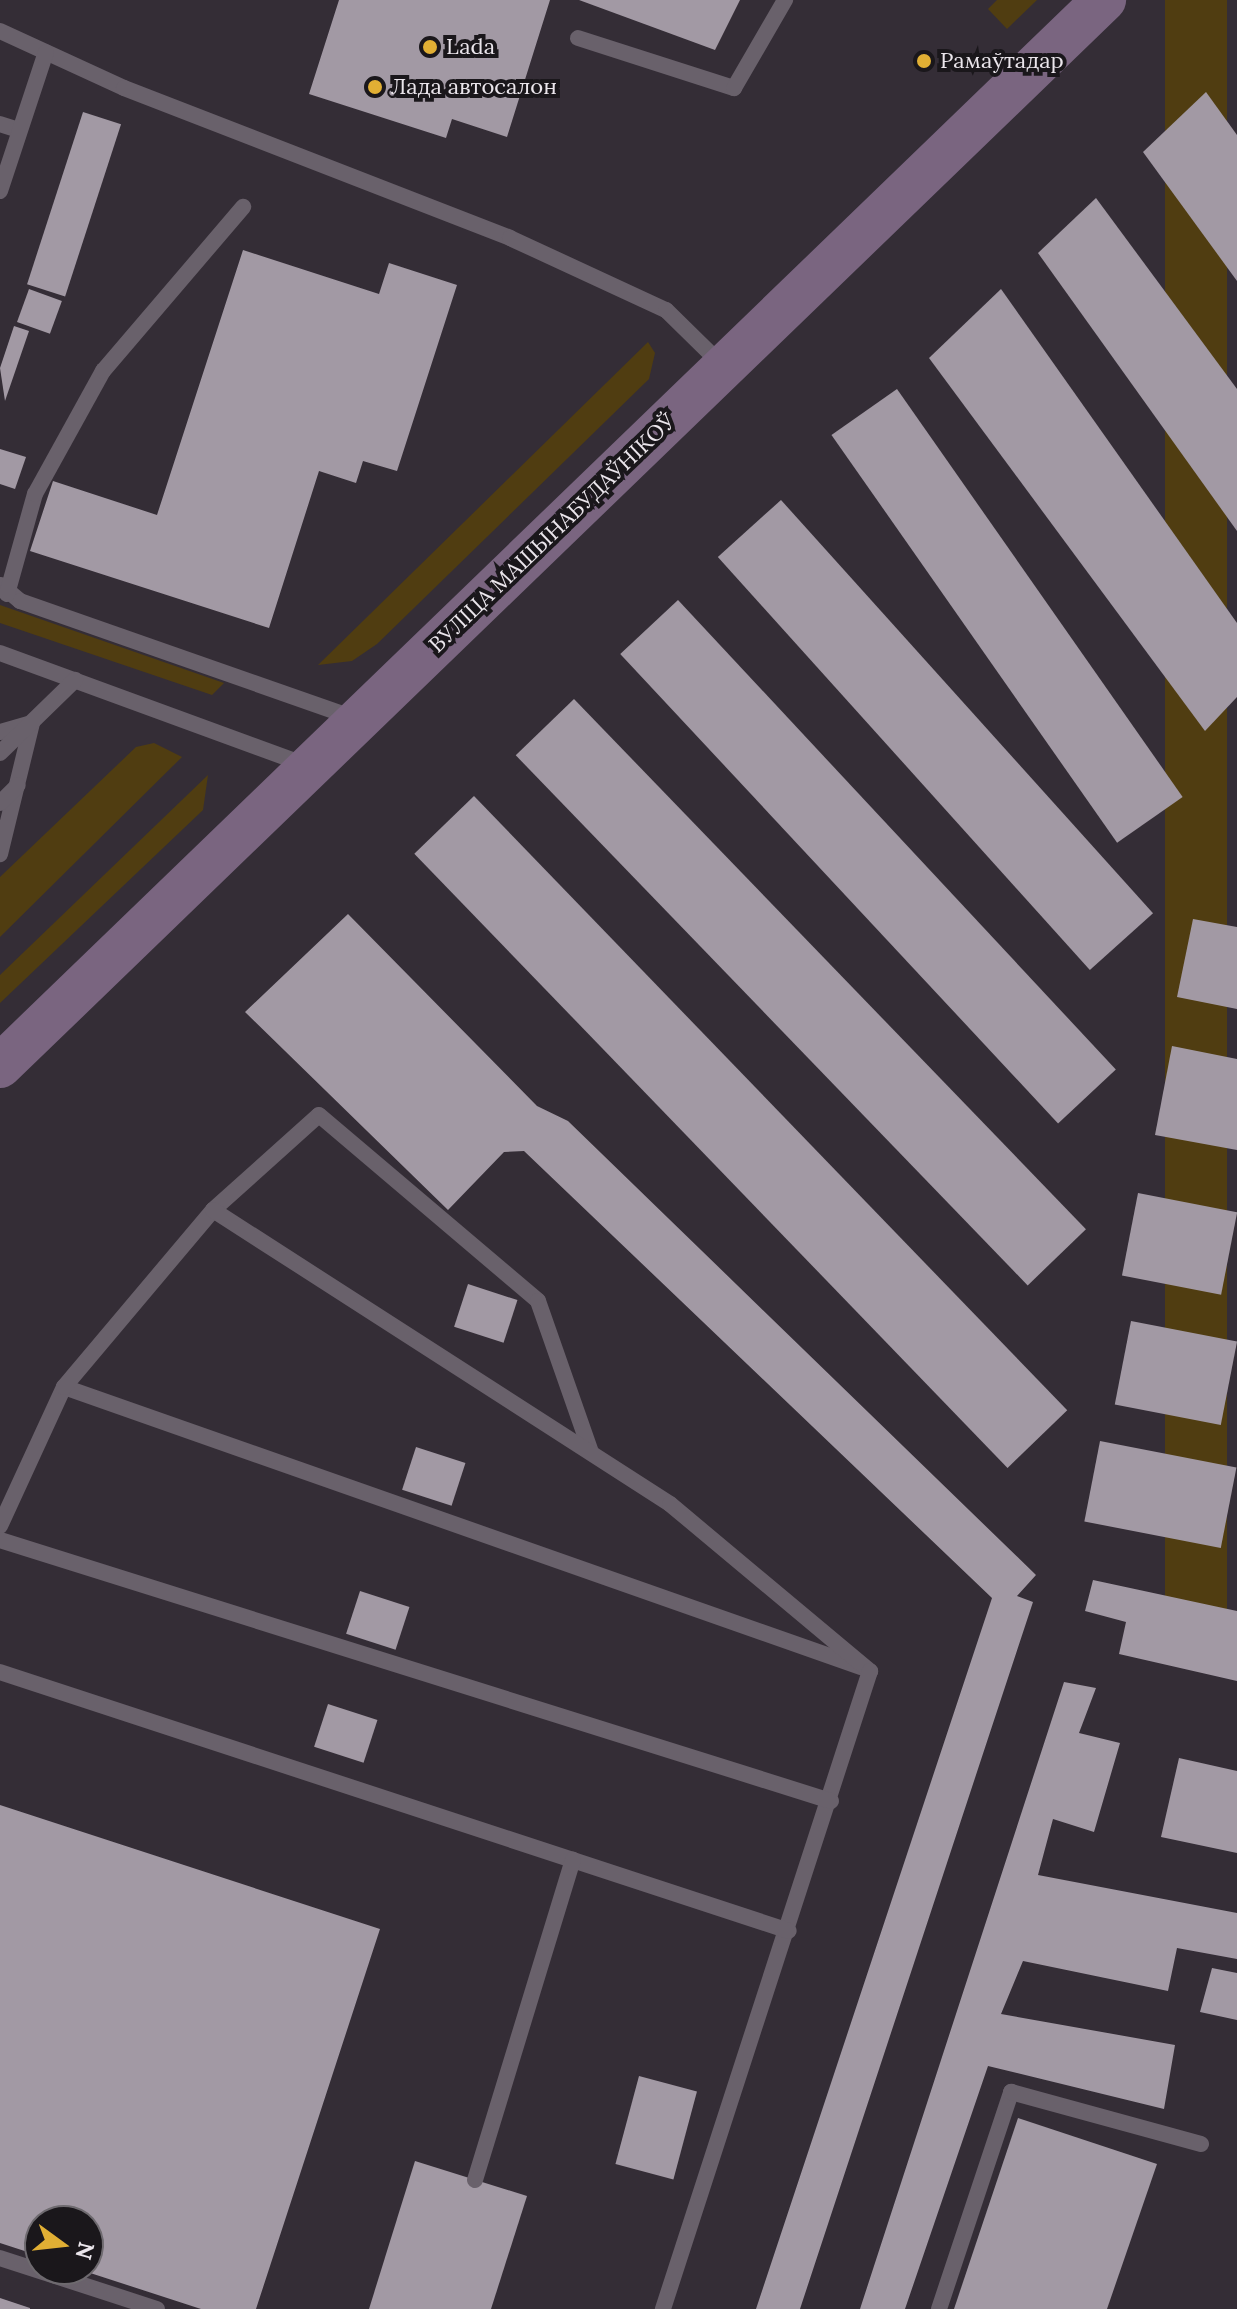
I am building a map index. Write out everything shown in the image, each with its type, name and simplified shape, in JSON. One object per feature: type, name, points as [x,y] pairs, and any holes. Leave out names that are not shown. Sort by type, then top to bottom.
[{"type":"main road","name":"ВУЛІЦА МАШЫНАБУДАЎНІКОЎ","points":[[0,1066],[1104,0]]},
{"type":"lane","points":[[578,38],[734,88],[785,0]]},
{"type":"lane","points":[[0,31],[510,238],[666,310],[724,367]]},
{"type":"lane","points":[[0,191],[46,52]]},
{"type":"lane","points":[[0,124],[19,130]]},
{"type":"lane","points":[[243,207],[103,371],[35,494],[3,589],[361,719]]},
{"type":"lane","points":[[0,653],[310,767]]},
{"type":"lane","points":[[0,753],[75,680]]},
{"type":"lane","points":[[0,732],[32,723]]},
{"type":"lane","points":[[0,854],[32,723]]},
{"type":"lane","points":[[0,803],[18,785]]},
{"type":"lane","points":[[0,1526],[64,1387],[213,1210],[319,1115],[538,1301],[591,1452]]},
{"type":"lane","points":[[213,1210],[670,1504],[870,1671]]},
{"type":"lane","points":[[64,1387],[870,1671]]},
{"type":"lane","points":[[0,1540],[831,1801]]},
{"type":"lane","points":[[663,2309],[789,1931],[870,1671]]},
{"type":"lane","points":[[0,1672],[789,1931]]},
{"type":"lane","points":[[475,2180],[573,1860]]},
{"type":"lane","points":[[939,2309],[1011,2092],[1201,2144]]},
{"type":"lane","points":[[0,2258],[157,2309]]},
{"type":"shaded area","points":[[997,0],[1037,0],[1007,29],[988,9]]},
{"type":"shaded area","points":[[1165,0],[1227,0],[1227,1622],[1165,1622]]},
{"type":"shaded area","points":[[648,342],[655,353],[649,379],[377,644],[352,661],[318,665]]},
{"type":"shaded area","points":[[0,605],[224,683],[212,695],[0,623]]},
{"type":"shaded area","points":[[154,743],[182,757],[0,937],[0,877],[136,747]]},
{"type":"shaded area","points":[[208,775],[203,810],[0,1003],[0,975]]},
{"type":"building","name":"Lada","points":[[339,0],[550,0],[507,137],[452,119],[446,138],[309,94]]},
{"type":"building","points":[[579,0],[740,0],[715,50]]},
{"type":"building","points":[[1206,92],[1237,135],[1237,281],[1143,152]]},
{"type":"building","points":[[83,112],[121,124],[65,297],[27,284]]},
{"type":"building","points":[[1096,198],[1237,389],[1237,531],[1038,253]]},
{"type":"building","points":[[243,250],[379,294],[389,263],[457,285],[397,471],[363,461],[356,483],[319,471],[269,628],[30,551],[53,481],[157,515]]},
{"type":"building","points":[[29,289],[62,301],[50,334],[17,322]]},
{"type":"building","points":[[1001,289],[1237,623],[1237,697],[1205,731],[929,358]]},
{"type":"building","points":[[14,326],[29,331],[5,401],[0,368]]},
{"type":"building","points":[[897,389],[1183,797],[1117,843],[831,435]]},
{"type":"building","points":[[0,449],[26,457],[15,489],[0,484]]},
{"type":"building","points":[[781,500],[1153,913],[1090,970],[718,557]]},
{"type":"building","points":[[678,600],[1116,1070],[1058,1123],[620,654]]},
{"type":"building","points":[[574,699],[1086,1229],[1028,1285],[516,755]]},
{"type":"building","points":[[474,796],[1067,1410],[1008,1468],[414,854]]},
{"type":"building","points":[[348,914],[537,1106],[568,1121],[1036,1575],[1017,1596],[1033,1602],[800,2309],[756,2309],[992,1598],[524,1151],[504,1152],[448,1210],[245,1012]]},
{"type":"building","points":[[1193,919],[1237,927],[1237,1009],[1177,997]]},
{"type":"building","points":[[1172,1046],[1237,1059],[1237,1150],[1155,1135]]},
{"type":"building","points":[[1138,1193],[1237,1212],[1221,1295],[1122,1275]]},
{"type":"building","points":[[468,1284],[517,1300],[504,1343],[454,1327]]},
{"type":"building","points":[[1131,1321],[1237,1342],[1221,1425],[1115,1404]]},
{"type":"building","points":[[1100,1441],[1236,1468],[1221,1548],[1084,1521]]},
{"type":"building","points":[[416,1447],[465,1463],[452,1506],[402,1490]]},
{"type":"building","points":[[1093,1580],[1237,1611],[1237,1681],[1119,1654],[1126,1622],[1085,1611]]},
{"type":"building","points":[[360,1591],[409,1607],[396,1650],[346,1634]]},
{"type":"building","points":[[1064,1682],[1096,1688],[1079,1733],[1120,1743],[1094,1832],[1053,1819],[1038,1875],[1237,1913],[1237,1959],[1177,1948],[1168,1991],[1023,1961],[1001,2014],[1175,2045],[1164,2109],[988,2066],[905,2309],[860,2309]]},
{"type":"building","points":[[328,1704],[377,1720],[364,1763],[314,1747]]},
{"type":"building","points":[[1179,1758],[1237,1771],[1237,1853],[1161,1837]]},
{"type":"building","points":[[0,1805],[380,1929],[256,2309],[201,2309],[104,2277],[104,2205],[24,2205],[24,2251],[0,2243]]},
{"type":"building","points":[[1212,1968],[1237,1973],[1237,2020],[1200,2012]]},
{"type":"building","points":[[639,2076],[697,2092],[673,2179],[615,2164]]},
{"type":"building","points":[[1018,2118],[1157,2164],[1107,2309],[954,2309]]},
{"type":"building","points":[[415,2161],[527,2196],[491,2309],[369,2309]]},
{"type":"building","points":[[0,2298],[30,2308],[30,2309],[0,2309]]},
{"type":"place","name":"Lada","points":[[430,47]]},
{"type":"place","name":"Рамаўтадар","points":[[924,61]]},
{"type":"place","name":"Лада автосалон","points":[[375,87]]}]
